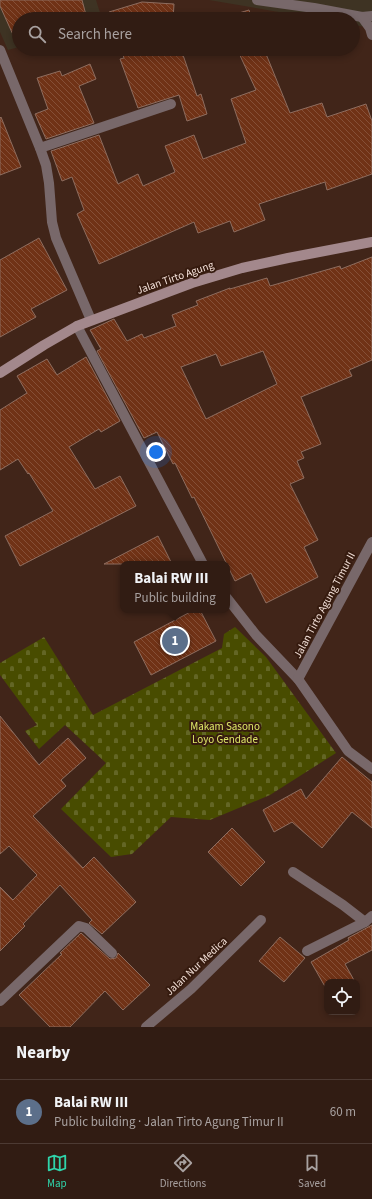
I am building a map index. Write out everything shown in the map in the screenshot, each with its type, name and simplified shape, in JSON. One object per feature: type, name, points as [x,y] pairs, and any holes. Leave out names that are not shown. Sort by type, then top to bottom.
[{"type":"main road","name":"Jalan Tirto Agung","points":[[0,373],[77,326],[192,283],[242,268],[372,242]]},
{"type":"street","points":[[257,0],[283,2],[340,12]]},
{"type":"street","points":[[367,16],[372,35]]},
{"type":"street","points":[[0,50],[46,165],[52,222],[56,238],[91,320]]},
{"type":"street","points":[[40,148],[171,104]]},
{"type":"street","points":[[77,326],[201,561]]},
{"type":"street","name":"Jalan Tirto Agung Timur II","points":[[298,679],[372,542]]},
{"type":"street","name":"Jalan Tirto Agung Timur II","points":[[230,602],[256,635],[298,679],[348,751],[372,769]]},
{"type":"street","points":[[293,872],[343,905],[369,919]]},
{"type":"street","points":[[307,951],[369,919]]},
{"type":"street","name":"Jalan Nur Medica","points":[[146,1027],[191,989],[261,920]]},
{"type":"street","points":[[0,1001],[78,926],[86,928],[112,953]]},
{"type":"shaded area","points":[[0,0],[96,0],[100,12],[12,12],[12,49],[8,50],[0,32]]},
{"type":"shaded area","points":[[209,0],[372,0],[372,28],[360,26],[360,12],[278,12]]},
{"type":"green space","name":"Makam Sasono Loyo Gendade","points":[[235,627],[266,657],[336,753],[270,795],[210,820],[171,817],[132,854],[111,857],[61,809],[106,763],[65,725],[39,749],[25,731],[37,725],[0,675],[0,663],[44,637],[93,715],[222,648],[224,634]]},
{"type":"building","points":[[0,0],[82,0],[85,12],[12,12],[12,33],[0,6]]},
{"type":"building","points":[[142,2],[174,4],[173,12],[109,12]]},
{"type":"building","points":[[123,56],[183,56],[197,96],[201,94],[207,114],[187,121],[179,95],[138,108],[120,59],[124,58]]},
{"type":"building","points":[[240,56],[267,56],[290,113],[322,103],[327,117],[366,104],[372,121],[372,174],[327,190],[325,182],[259,204],[265,220],[234,232],[230,221],[198,233],[194,222],[99,264],[77,214],[84,210],[72,177],[62,181],[51,151],[99,135],[118,184],[138,174],[143,186],[175,172],[165,146],[194,135],[203,159],[246,143],[231,99],[256,90]]},
{"type":"building","points":[[90,64],[96,79],[79,86],[94,123],[46,139],[35,114],[48,109],[37,78],[60,71],[62,76]]},
{"type":"building","points":[[1,117],[21,167],[0,175],[0,118]]},
{"type":"building","points":[[39,238],[67,290],[31,309],[36,317],[0,337],[0,260]]},
{"type":"building","points":[[372,257],[372,360],[349,370],[352,376],[301,397],[321,444],[301,452],[304,458],[297,461],[304,478],[290,484],[318,540],[304,547],[318,577],[266,603],[251,573],[235,581],[230,571],[230,561],[225,561],[194,497],[192,498],[175,463],[173,464],[157,432],[144,438],[97,351],[101,349],[90,330],[114,319],[127,341],[142,334],[144,338],[176,326],[172,315],[198,305],[196,301],[230,288],[267,278],[270,286],[340,266],[341,269]],"holes":[[[263,351],[277,384],[206,419],[181,367],[216,354],[221,366]]]},
{"type":"building","points":[[86,357],[120,421],[101,432],[99,429],[69,447],[95,489],[120,476],[136,506],[20,566],[5,536],[53,511],[29,473],[28,474],[18,459],[0,470],[0,410],[27,393],[17,376],[47,359],[57,375]]},
{"type":"building","points":[[158,536],[170,561],[120,561],[120,564],[104,564]]},
{"type":"building","points":[[188,613],[202,613],[216,641],[151,675],[134,642]]},
{"type":"building","points":[[0,716],[39,765],[68,738],[86,758],[61,780],[66,786],[33,816],[83,868],[94,857],[136,902],[102,934],[89,923],[92,920],[60,885],[23,924],[25,926],[0,951],[0,887],[13,900],[37,875],[9,846],[0,854]]},
{"type":"building","points":[[342,757],[372,782],[372,828],[352,812],[322,848],[292,822],[274,832],[263,810],[301,789],[306,799]]},
{"type":"building","points":[[232,828],[265,862],[241,886],[208,852]]},
{"type":"building","points":[[372,925],[372,950],[345,964],[353,979],[324,979],[324,985],[311,962],[349,940],[348,938]]},
{"type":"building","points":[[81,933],[110,959],[116,958],[118,953],[150,985],[123,1010],[105,991],[70,1027],[50,1027],[19,995],[62,954],[60,953]]},
{"type":"building","points":[[280,937],[305,958],[284,982],[259,961]]},
{"type":"place","name":"Balai RW III","points":[[175,641]]}]
